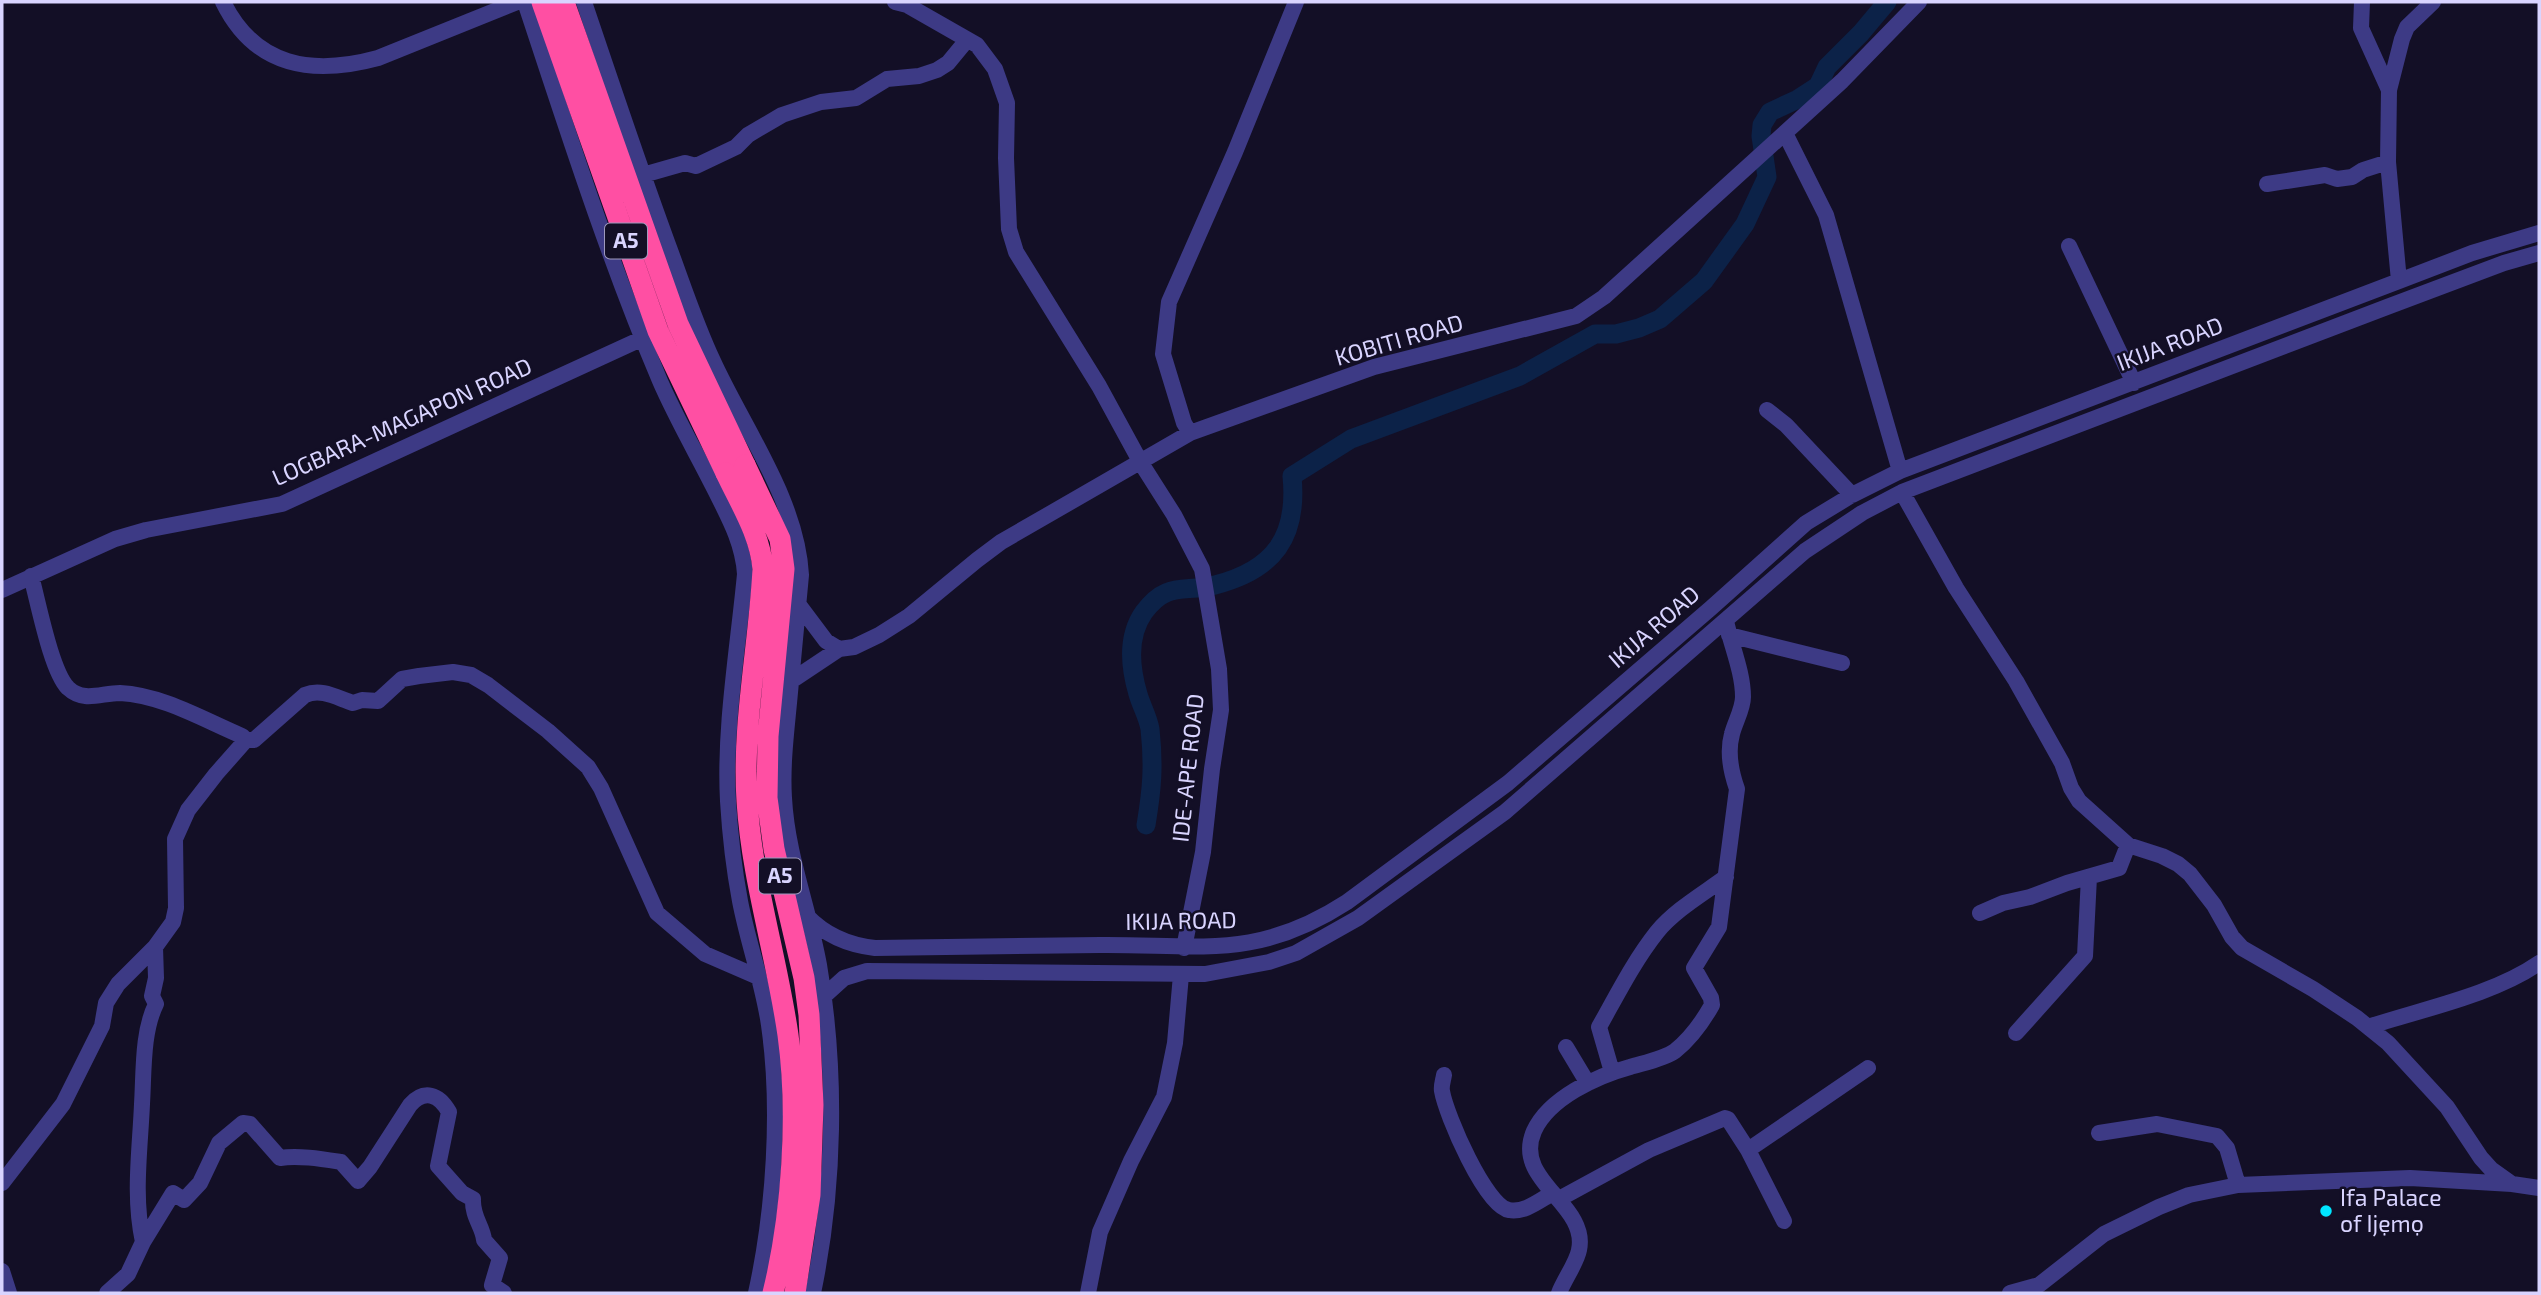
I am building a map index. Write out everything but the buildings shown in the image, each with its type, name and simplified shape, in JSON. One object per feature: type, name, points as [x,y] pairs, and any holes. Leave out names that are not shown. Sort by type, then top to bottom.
[{"type":"highway","name":"A5","points":[[542,2],[668,328],[735,469],[780,539],[784,569],[768,736],[767,798],[774,849],[804,978],[809,1015],[813,1105],[810,1292]]},
{"type":"highway","name":"A5","points":[[564,2],[668,328]]},
{"type":"highway","name":"A5","points":[[735,469],[760,545],[764,569],[747,734],[746,798],[755,873],[788,1036],[791,1105],[789,1194],[773,1293]]},
{"type":"street","points":[[223,2],[241,31],[280,61],[340,65],[358,64],[378,58],[517,2]]},
{"type":"street","points":[[524,2],[578,163],[668,328],[713,361],[793,523],[800,551],[801,575],[786,735],[784,798],[792,854],[818,963],[829,1063],[830,1149],[827,1202],[810,1292]]},
{"type":"street","points":[[584,2],[643,176],[668,328],[662,384],[733,526],[744,559],[745,574],[730,731],[728,799],[740,901],[771,1044],[774,1147],[771,1196],[756,1293]]},
{"type":"street","name":"IDE-APE ROAD","points":[[895,2],[907,5],[977,45],[995,69],[1007,103],[1009,229],[1016,252],[1099,386],[1202,569],[1219,669],[1221,710],[1203,852],[1184,948]]},
{"type":"street","points":[[1190,433],[1184,423],[1163,354],[1169,302],[1235,152],[1296,2]]},
{"type":"street","name":"KOBITI ROAD","points":[[791,681],[839,649],[854,647],[879,635],[909,616],[1001,542],[1190,433],[1374,368],[1576,316],[1604,297],[1842,81],[1919,2]]},
{"type":"street","points":[[2362,2],[2361,28],[2389,90]]},
{"type":"street","points":[[2399,281],[2388,162],[2389,90],[2407,27],[2433,2]]},
{"type":"street","points":[[643,176],[685,163],[696,166],[736,147],[748,135],[782,115],[821,102],[856,98],[887,79],[919,76],[937,70],[948,63],[967,40]]},
{"type":"street","points":[[1785,133],[1826,215],[1900,471]]},
{"type":"street","points":[[2267,184],[2325,175],[2337,179],[2352,177],[2363,170],[2388,162]]},
{"type":"street","name":"IKIJA ROAD","points":[[807,916],[815,925],[834,937],[859,946],[875,948],[1119,945],[1184,948],[1239,945],[1297,931],[1322,919],[1347,902],[1508,783],[1806,523],[1852,495],[1900,471],[2472,253],[2539,233]]},
{"type":"street","points":[[2069,246],[2134,383]]},
{"type":"street","name":"IKIJA ROAD","points":[[823,997],[844,978],[867,971],[1181,975],[1238,969],[1296,953],[1358,918],[1505,812],[1727,628],[1805,551],[1862,513],[1902,492],[2465,278],[2539,253]]},
{"type":"street","name":"LOGBARA-MAGAPON ROAD","points":[[2,590],[115,540],[146,530],[282,504],[668,328]]},
{"type":"street","points":[[1767,410],[1786,425],[1852,495]]},
{"type":"street","points":[[1902,492],[1956,588],[2016,681],[2062,763],[2075,795],[2113,834],[2128,845],[2162,856],[2190,874],[2214,905],[2232,937],[2242,947],[2313,989],[2388,1043],[2447,1107],[2480,1158],[2512,1184]]},
{"type":"street","points":[[31,576],[57,670],[66,686],[76,695],[102,696],[118,693],[176,711],[242,736],[246,740],[254,740],[313,691],[353,703],[362,700],[378,701],[402,679],[453,672],[471,675],[548,732],[588,767],[607,800],[657,913],[705,954],[758,977]]},
{"type":"street","points":[[799,605],[826,641],[839,649]]},
{"type":"street","points":[[1727,628],[1842,663]]},
{"type":"street","points":[[1559,1293],[1579,1250],[1579,1236],[1573,1221],[1541,1180],[1531,1161],[1529,1145],[1544,1115],[1587,1082],[1673,1052],[1692,1034],[1712,1005],[1711,998],[1694,968],[1719,927],[1737,789],[1730,759],[1731,738],[1743,700],[1727,628]]},
{"type":"street","points":[[2,1183],[63,1104],[102,1026],[106,1003],[118,984],[155,947],[173,922],[176,908],[175,839],[188,810],[246,740]]},
{"type":"street","points":[[1980,913],[2003,903],[2119,868],[2128,845]]},
{"type":"street","points":[[734,863],[792,854]]},
{"type":"street","points":[[1612,1072],[1599,1027],[1625,979],[1657,931],[1674,915],[1726,877]]},
{"type":"street","points":[[2016,1033],[2085,956],[2089,877]]},
{"type":"street","points":[[143,1242],[137,1210],[137,1181],[142,1080],[150,1015],[156,1004],[152,996],[156,978],[155,947]]},
{"type":"street","points":[[2368,1027],[2490,989],[2521,976],[2539,963]]},
{"type":"street","points":[[1088,1293],[1103,1222],[1164,1097],[1175,1043],[1181,975]]},
{"type":"street","points":[[1566,1047],[1587,1082]]},
{"type":"street","points":[[1748,1150],[1868,1068]]},
{"type":"street","points":[[1444,1075],[1442,1093],[1455,1128],[1474,1169],[1495,1203],[1506,1210],[1520,1211],[1649,1150],[1722,1119],[1728,1119],[1748,1150],[1784,1221]]},
{"type":"street","points":[[107,1293],[128,1274],[143,1242],[173,1193],[184,1200],[200,1182],[219,1143],[243,1123],[250,1124],[279,1158],[296,1156],[309,1160],[341,1162],[358,1181],[410,1105],[417,1097],[426,1094],[439,1099],[449,1112],[438,1166],[462,1194],[473,1199],[475,1218],[484,1234],[484,1240],[500,1258],[492,1285],[504,1293]]},
{"type":"street","points":[[2099,1133],[2157,1124],[2217,1136],[2227,1148],[2238,1185]]},
{"type":"street","points":[[2010,1293],[2039,1284],[2104,1234],[2159,1207],[2189,1195],[2238,1185],[2410,1178],[2539,1188]]},
{"type":"street","points":[[2,1271],[9,1293]]},
{"type":"waterway","points":[[1146,825],[1152,777],[1151,742],[1149,725],[1135,684],[1132,652],[1135,631],[1152,602],[1168,592],[1235,579],[1267,560],[1278,548],[1291,517],[1292,476],[1351,439],[1520,376],[1595,334],[1616,334],[1660,319],[1704,281],[1745,224],[1767,177],[1761,136],[1762,125],[1770,112],[1818,86],[1827,67],[1887,2]]},
{"type":"place","name":"Ifa Palace of Ijẹmọ","points":[[2326,1211]]}]
